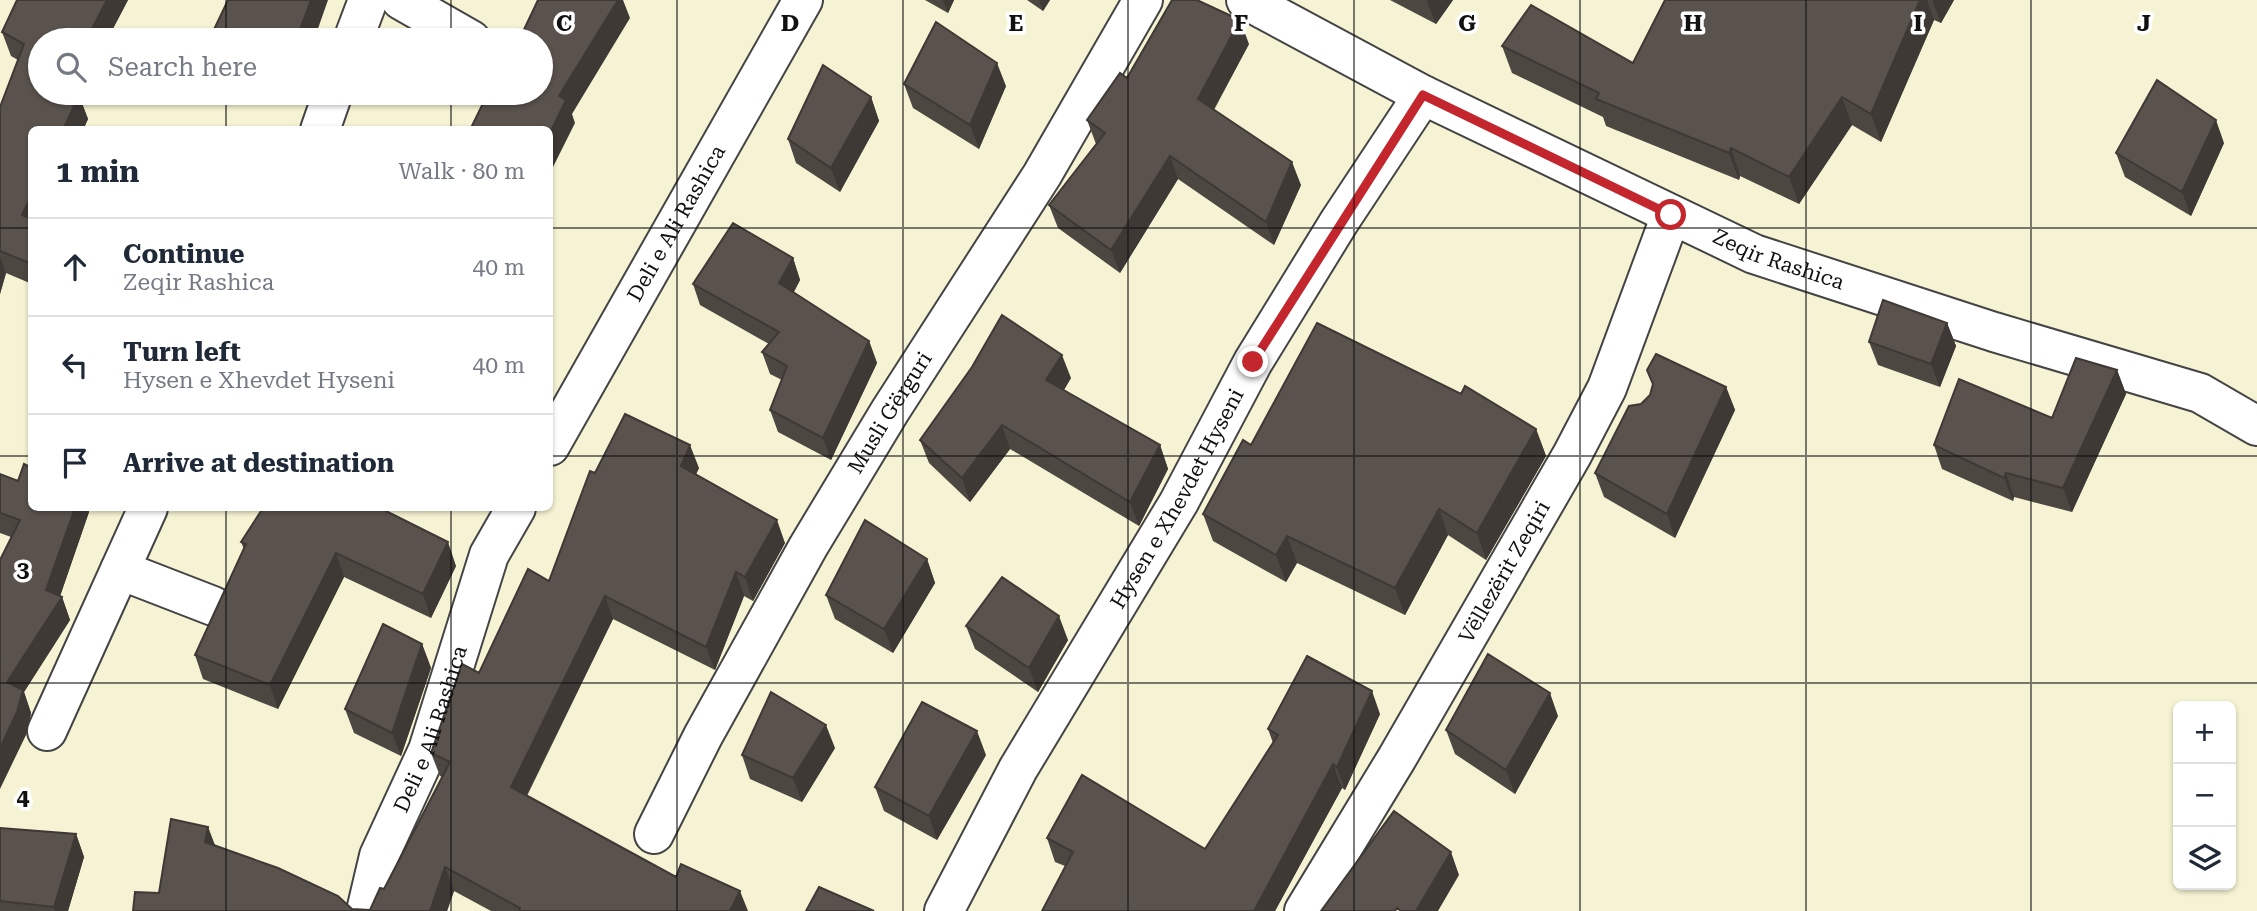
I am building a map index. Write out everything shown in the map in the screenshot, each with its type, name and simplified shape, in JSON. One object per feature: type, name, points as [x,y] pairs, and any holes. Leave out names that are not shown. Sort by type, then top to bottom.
[{"type":"street","points":[[358,28],[369,0]]},
{"type":"street","points":[[401,0],[450,28]]},
{"type":"street","name":"Deli e Ali Rashica","points":[[553,441],[803,0]]},
{"type":"street","name":"Musli Gërguri","points":[[654,834],[703,736],[808,547],[890,411],[1042,176],[1143,0]]},
{"type":"street","name":"Zeqir Rashica","points":[[1247,0],[1423,95],[1754,254],[1994,332],[2200,393],[2257,426]]},
{"type":"street","name":"Hysen e Xhevdet Hyseni","points":[[944,911],[1018,769],[1180,502],[1253,362],[1423,95]]},
{"type":"street","points":[[321,126],[329,105]]},
{"type":"street","name":"Vëllezërit Zeqiri","points":[[1304,911],[1411,734],[1565,467],[1607,388],[1671,215]]},
{"type":"street","points":[[1607,388],[1640,408]]},
{"type":"street","points":[[47,731],[147,511]]},
{"type":"street","name":"Deli e Ali Rashica","points":[[366,911],[379,856],[428,750],[489,555],[514,511]]},
{"type":"street","points":[[120,570],[214,606]]},
{"type":"shaded area","points":[[0,0],[2257,0],[2257,911],[0,911]]},
{"type":"building","points":[[17,0],[107,0],[92,28],[28,28],[28,105],[74,105],[65,126],[28,126],[28,203],[22,215],[28,217],[28,262],[0,251],[0,107],[24,44],[2,32]]},
{"type":"building","points":[[228,0],[311,0],[300,28],[215,28]]},
{"type":"building","points":[[538,0],[618,0],[559,96],[566,100],[553,127],[472,126],[482,105],[553,105],[553,28],[525,28]]},
{"type":"building","points":[[1172,0],[1197,0],[1240,20],[1198,99],[1292,162],[1266,222],[1170,156],[1111,250],[1049,205],[1105,133],[1087,120],[1120,73],[1127,78]]},
{"type":"building","points":[[1665,0],[1920,0],[1871,114],[1842,97],[1789,177],[1731,148],[1729,153],[1596,99],[1599,93],[1502,46],[1531,5],[1633,63]]},
{"type":"building","points":[[936,22],[997,63],[970,125],[904,84]]},
{"type":"building","points":[[823,65],[871,97],[831,168],[788,139]]},
{"type":"building","points":[[2157,80],[2216,120],[2182,192],[2116,153]]},
{"type":"building","points":[[733,223],[793,258],[779,283],[869,341],[823,438],[770,410],[787,366],[762,352],[779,332],[693,284]]},
{"type":"building","points":[[1883,300],[1947,323],[1931,364],[1869,342]]},
{"type":"building","points":[[1002,315],[1062,355],[1046,380],[1160,445],[1130,502],[1002,425],[962,478],[920,440],[972,367]]},
{"type":"building","points":[[1317,323],[1461,394],[1465,386],[1536,429],[1477,533],[1439,509],[1395,588],[1287,536],[1276,555],[1203,514],[1243,440],[1251,445]]},
{"type":"building","points":[[1656,354],[1726,387],[1667,514],[1595,473],[1629,406],[1641,404],[1650,395],[1653,384],[1647,370]]},
{"type":"building","points":[[2076,358],[2117,370],[2063,488],[2006,473],[2004,478],[1934,445],[1959,379],[2052,418]]},
{"type":"building","points":[[625,414],[690,445],[681,466],[777,520],[745,577],[736,572],[706,647],[605,596],[511,787],[676,877],[681,864],[740,891],[730,911],[519,911],[520,908],[445,867],[430,911],[133,911],[135,892],[159,893],[171,819],[208,827],[205,842],[278,868],[338,896],[352,909],[370,910],[380,888],[384,889],[450,762],[431,753],[462,664],[479,673],[528,569],[549,581],[590,471],[595,473]]},
{"type":"building","points":[[24,464],[28,466],[28,511],[74,511],[46,590],[62,597],[7,682],[23,690],[17,712],[0,748],[0,560],[20,520],[0,513],[0,474],[18,481]]},
{"type":"building","points":[[261,511],[386,511],[448,542],[423,594],[336,553],[270,685],[195,655],[246,544],[241,542]]},
{"type":"building","points":[[865,520],[927,559],[884,629],[826,595]]},
{"type":"building","points":[[1002,577],[1059,616],[1029,668],[966,626]]},
{"type":"building","points":[[383,624],[422,644],[392,733],[345,709]]},
{"type":"building","points":[[1488,654],[1550,693],[1506,770],[1446,730]]},
{"type":"building","points":[[1307,656],[1372,691],[1337,767],[1333,764],[1254,911],[1042,911],[1073,852],[1047,838],[1082,775],[1205,849],[1278,735],[1268,729]]},
{"type":"building","points":[[771,692],[826,725],[793,778],[742,755]]},
{"type":"building","points":[[922,702],[977,731],[929,816],[875,787]]},
{"type":"building","points":[[1394,811],[1451,852],[1416,911],[1401,911],[1397,908],[1395,911],[1321,911]]},
{"type":"building","points":[[0,828],[76,834],[54,907],[0,901]]},
{"type":"building","points":[[819,887],[874,911],[806,911]]},
{"type":"route","points":[[1253,362],[1339,222],[1423,95],[1671,215]]}]
